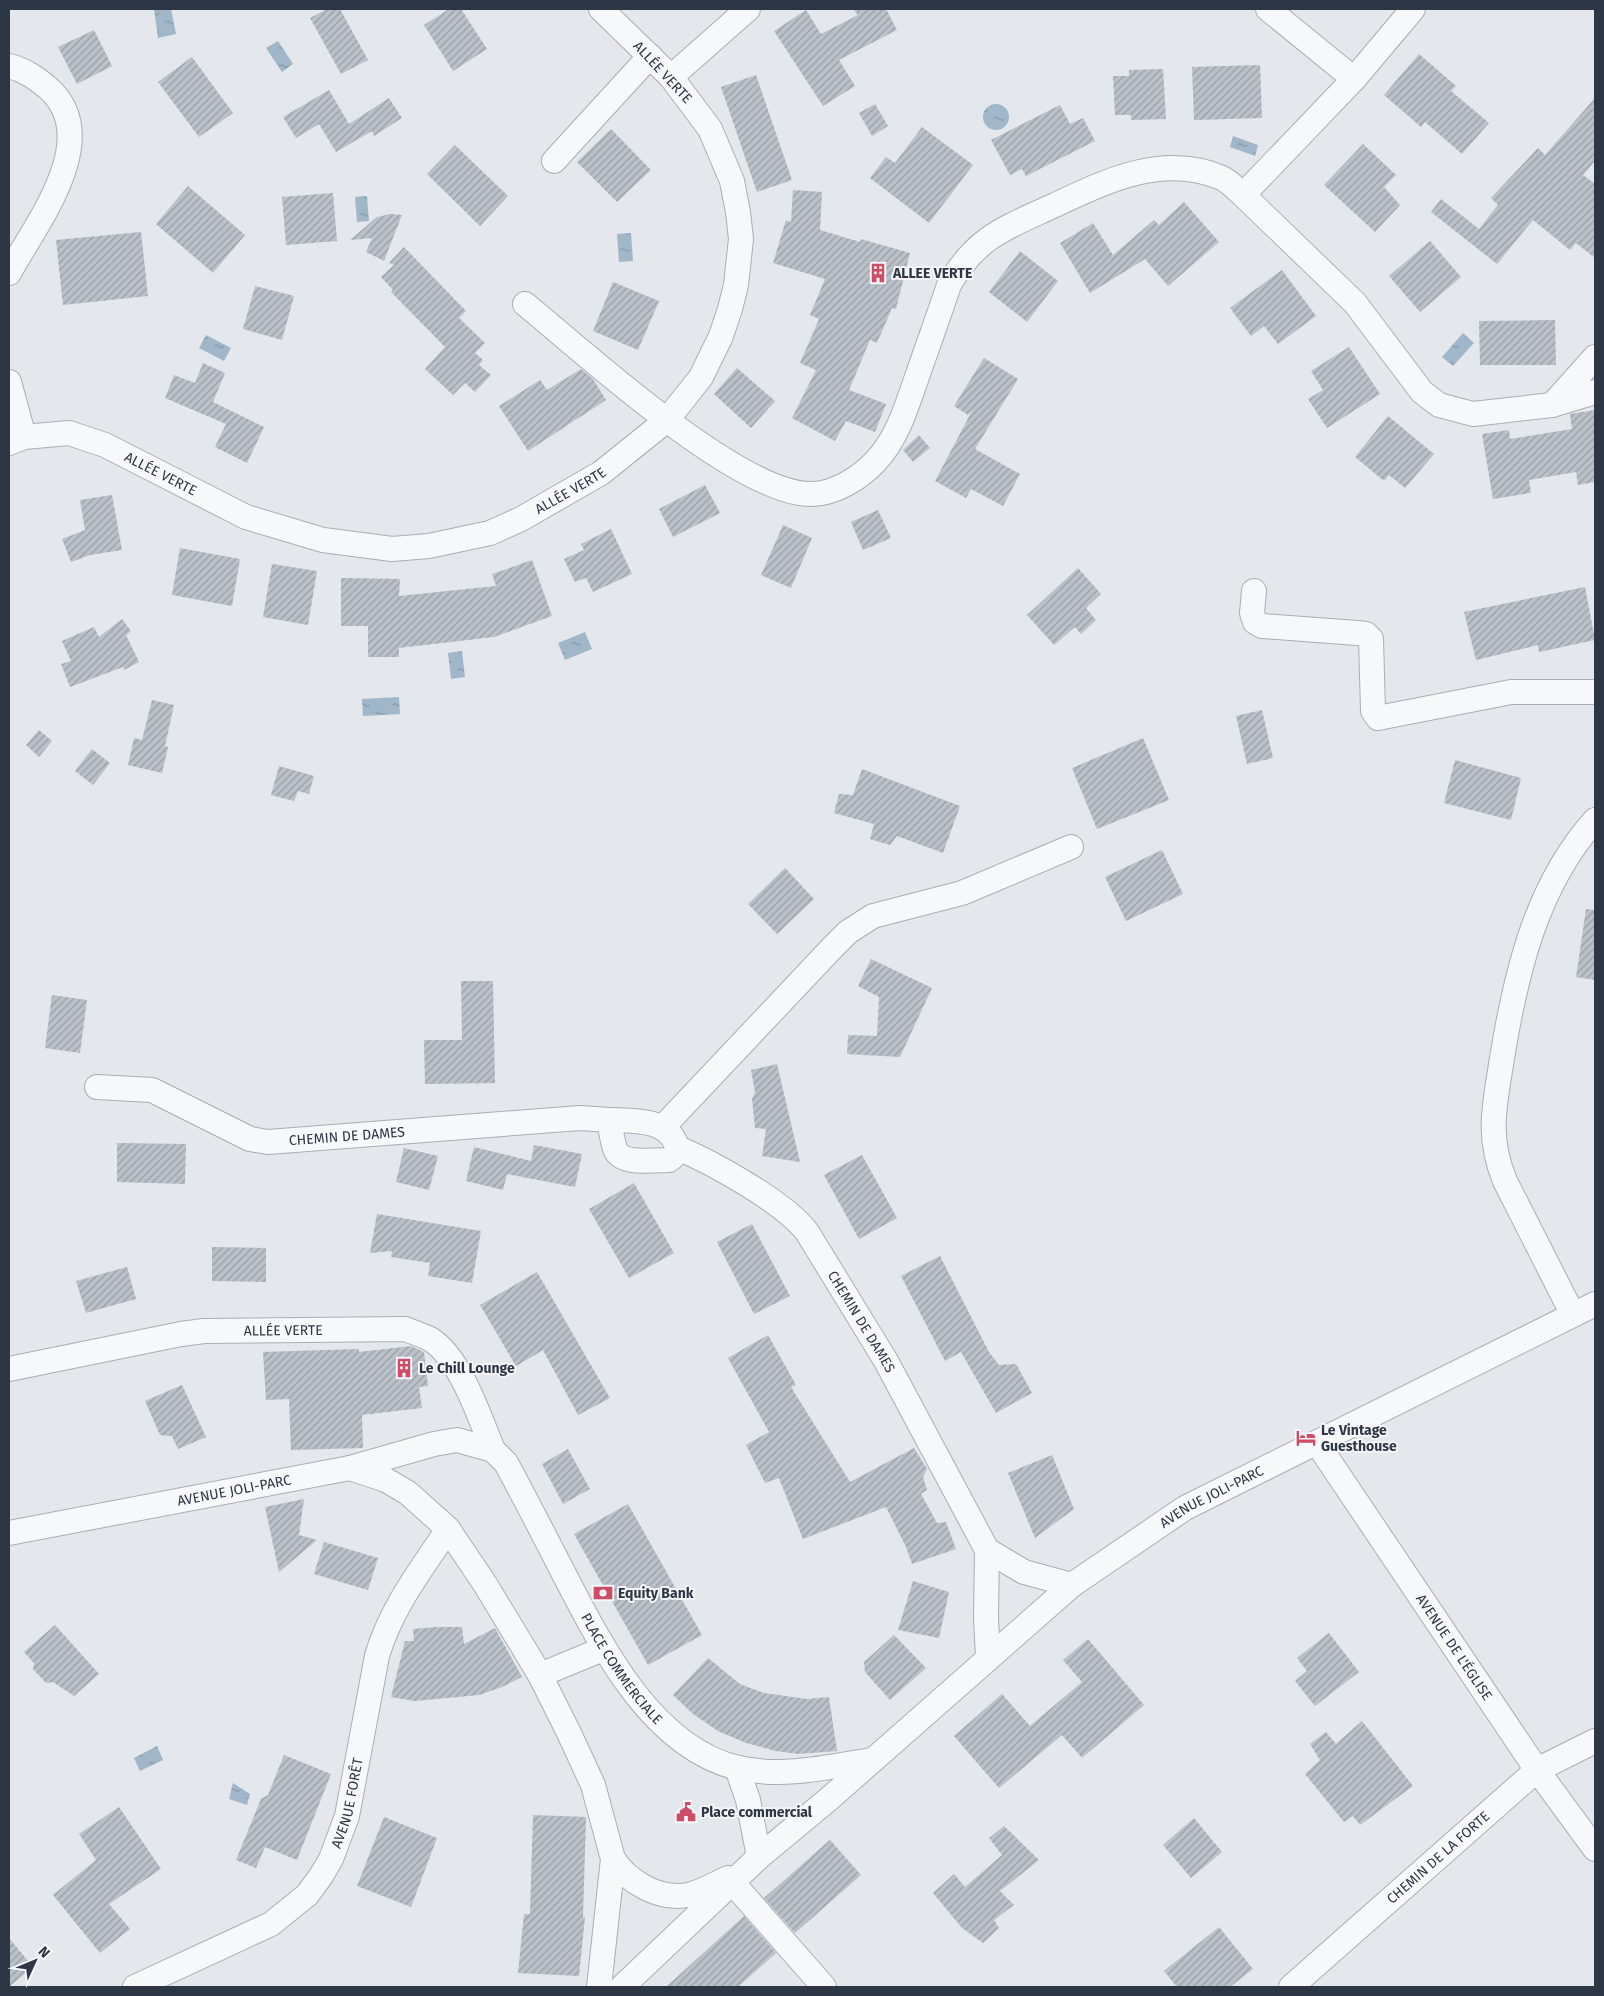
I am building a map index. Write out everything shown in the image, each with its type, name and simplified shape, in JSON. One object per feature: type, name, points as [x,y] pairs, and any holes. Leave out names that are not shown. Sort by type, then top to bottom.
[{"type":"street","name":"ALLÉE VERTE","points":[[16,440],[69,433],[106,445],[246,517],[323,540],[392,549],[461,541],[490,534],[521,519],[601,473],[667,420],[701,377],[721,336],[736,285],[741,239],[732,181],[710,129],[671,77],[601,9]]},
{"type":"street","points":[[671,77],[748,9]]},
{"type":"street","points":[[1268,9],[1354,79]]},
{"type":"street","points":[[1243,195],[1354,79],[1412,9]]},
{"type":"street","points":[[554,161],[650,56]]},
{"type":"street","points":[[9,66],[33,76],[54,94],[65,112],[70,134],[68,154],[62,176],[52,198],[9,273]]},
{"type":"street","points":[[525,304],[667,420],[737,468],[767,482],[793,491],[812,494],[832,490],[850,482],[875,462],[900,425],[949,285],[958,270],[978,245],[995,233],[1109,179],[1140,170],[1169,168],[1199,171],[1224,179],[1243,195],[1355,302],[1422,392],[1439,405],[1473,414],[1552,405],[1595,392]]},
{"type":"street","points":[[1552,405],[1595,357]]},
{"type":"street","points":[[9,382],[16,440]]},
{"type":"street","points":[[1254,591],[1252,614],[1255,622],[1262,626],[1357,632],[1366,634],[1371,639],[1373,712],[1378,718],[1511,692],[1595,692]]},
{"type":"street","points":[[1573,1315],[1505,1181],[1496,1159],[1493,1119],[1512,995],[1524,951],[1546,894],[1582,835],[1595,820]]},
{"type":"street","points":[[609,1120],[616,1150],[620,1157],[628,1159],[669,1160],[675,1156],[678,1148],[673,1135],[663,1127],[832,948],[860,924],[873,916],[962,893],[1071,847]]},
{"type":"street","name":"CHEMIN DE DAMES","points":[[97,1087],[152,1090],[250,1139],[268,1142],[580,1118],[641,1121],[663,1127]]},
{"type":"street","name":"CHEMIN DE DAMES","points":[[678,1148],[706,1160],[752,1188],[800,1222],[886,1361],[987,1550]]},
{"type":"street","name":"AVENUE JOLI-PARC","points":[[747,1869],[1072,1585],[1185,1508],[1595,1304]]},
{"type":"street","name":"ALLÉE VERTE","points":[[9,1369],[204,1331],[405,1329],[431,1340],[451,1361],[467,1386],[493,1450]]},
{"type":"street","name":"AVENUE JOLI-PARC","points":[[9,1533],[350,1468],[434,1444],[457,1440],[493,1450]]},
{"type":"street","name":"AVENUE DE L'ÉGLISE","points":[[1317,1443],[1537,1770],[1595,1849]]},
{"type":"street","name":"PLACE COMMERCIALE","points":[[493,1450],[506,1463],[603,1649],[633,1690],[668,1728],[708,1757],[737,1768],[772,1773],[806,1771],[872,1760]]},
{"type":"street","points":[[350,1468],[386,1480],[408,1493],[448,1529],[485,1584],[540,1675],[593,1785],[613,1859],[619,1868],[640,1885],[662,1894],[676,1895],[687,1895],[706,1889],[747,1869]]},
{"type":"street","name":"AVENUE FORÊT","points":[[135,1987],[271,1924],[307,1895],[321,1876],[339,1841],[347,1816],[377,1656],[384,1632],[394,1612],[448,1529]]},
{"type":"street","points":[[988,1658],[986,1618],[987,1550],[1024,1572],[1072,1585]]},
{"type":"street","points":[[540,1675],[603,1649]]},
{"type":"street","name":"CHEMIN DE LA FORTE","points":[[1291,1987],[1537,1770],[1595,1741]]},
{"type":"street","points":[[737,1768],[748,1800],[747,1869],[824,1987]]},
{"type":"street","points":[[599,1987],[613,1859]]},
{"type":"street","points":[[622,1987],[747,1869]]},
{"type":"water","points":[[154,9],[171,9],[176,34],[158,38]]},
{"type":"water","points":[[278,41],[293,64],[282,72],[266,48]]},
{"type":"water","points":[[996,104],[1005,108],[1009,117],[1005,126],[996,130],[987,126],[983,117],[987,108]]},
{"type":"water","points":[[1233,136],[1258,145],[1255,156],[1230,147]]},
{"type":"water","points":[[367,196],[369,221],[357,222],[355,197]]},
{"type":"water","points":[[631,233],[633,261],[619,262],[617,234]]},
{"type":"water","points":[[1463,333],[1474,343],[1453,366],[1442,357]]},
{"type":"water","points":[[206,335],[231,348],[224,361],[199,348]]},
{"type":"water","points":[[585,632],[592,649],[565,660],[558,643]]},
{"type":"water","points":[[462,651],[465,677],[451,679],[448,653]]},
{"type":"water","points":[[399,697],[400,714],[363,716],[362,699]]},
{"type":"water","points":[[157,1746],[163,1760],[140,1771],[134,1758]]},
{"type":"water","points":[[233,1783],[250,1794],[247,1805],[229,1799]]},
{"type":"building","points":[[327,9],[340,9],[368,60],[341,74],[310,18]]},
{"type":"building","points":[[449,9],[461,9],[487,49],[453,71],[424,25]]},
{"type":"building","points":[[853,9],[886,9],[897,30],[839,60],[855,86],[823,106],[774,31],[806,10],[821,34],[858,15]]},
{"type":"building","points":[[94,30],[112,66],[77,84],[58,47]]},
{"type":"building","points":[[1419,54],[1456,86],[1451,91],[1489,123],[1462,154],[1425,122],[1421,127],[1384,95]]},
{"type":"building","points":[[192,57],[233,113],[199,137],[158,82]]},
{"type":"building","points":[[1260,65],[1262,118],[1194,120],[1192,67]]},
{"type":"building","points":[[1163,69],[1166,119],[1131,120],[1131,115],[1115,115],[1113,76],[1129,76],[1129,70]]},
{"type":"building","points":[[756,75],[792,180],[757,192],[721,87]]},
{"type":"building","points":[[329,90],[349,124],[389,98],[402,118],[374,136],[372,131],[336,152],[319,124],[296,138],[283,117]]},
{"type":"building","points":[[1595,98],[1595,161],[1583,175],[1595,184],[1595,258],[1576,243],[1570,250],[1533,220],[1497,264],[1431,212],[1441,199],[1479,229],[1498,205],[1491,198],[1538,148],[1545,155]]},
{"type":"building","points":[[875,104],[888,126],[872,136],[859,113]]},
{"type":"building","points":[[1060,105],[1070,124],[1083,118],[1095,141],[1026,176],[1022,169],[1010,175],[991,140]]},
{"type":"building","points":[[922,127],[973,165],[929,223],[870,178],[886,157],[895,163]]},
{"type":"building","points":[[611,129],[651,170],[617,202],[577,162]]},
{"type":"building","points":[[1363,144],[1396,175],[1384,187],[1400,205],[1375,232],[1324,185]]},
{"type":"building","points":[[455,145],[508,196],[480,226],[427,174]]},
{"type":"building","points":[[188,186],[245,235],[213,273],[156,224]]},
{"type":"building","points":[[793,190],[822,192],[820,230],[860,242],[861,239],[910,253],[896,309],[892,308],[877,343],[870,340],[849,390],[886,404],[875,432],[846,421],[835,441],[792,418],[816,370],[800,363],[819,319],[810,315],[825,279],[773,263],[786,220],[791,222]]},
{"type":"building","points":[[333,193],[337,241],[286,245],[282,197]]},
{"type":"building","points":[[1184,202],[1219,242],[1168,286],[1145,259],[1090,293],[1060,243],[1093,223],[1113,255],[1154,220],[1159,225]]},
{"type":"building","points":[[390,214],[402,215],[384,261],[366,252],[372,238],[350,240],[377,217]]},
{"type":"building","points":[[141,232],[148,296],[63,305],[56,240]]},
{"type":"building","points":[[1430,241],[1461,277],[1420,312],[1389,276]]},
{"type":"building","points":[[404,247],[466,311],[459,318],[485,343],[475,353],[483,360],[479,365],[491,375],[475,392],[465,383],[453,395],[425,369],[445,347],[391,292],[393,290],[381,277],[394,265],[389,263]]},
{"type":"building","points":[[1020,251],[1058,281],[1027,322],[989,292]]},
{"type":"building","points":[[1282,270],[1316,316],[1278,344],[1264,326],[1251,336],[1230,308]]},
{"type":"building","points":[[613,282],[659,301],[638,350],[593,331]]},
{"type":"building","points":[[255,286],[294,296],[282,340],[243,329]]},
{"type":"building","points":[[1555,320],[1556,365],[1480,365],[1479,321]]},
{"type":"building","points":[[1349,347],[1380,394],[1327,428],[1308,399],[1323,390],[1311,371]]},
{"type":"building","points":[[984,358],[1018,379],[975,449],[1020,474],[1003,506],[971,489],[966,498],[935,481],[972,411],[968,415],[954,406]]},
{"type":"building","points":[[203,363],[225,373],[213,402],[264,427],[247,463],[215,447],[226,424],[165,398],[174,375],[195,383]]},
{"type":"building","points":[[737,368],[775,401],[751,428],[714,394]]},
{"type":"building","points":[[581,369],[593,379],[606,400],[528,451],[499,406],[540,380],[547,390]]},
{"type":"building","points":[[1595,410],[1595,482],[1578,485],[1576,472],[1529,480],[1531,493],[1493,499],[1482,434],[1509,430],[1510,439],[1572,429],[1570,414]]},
{"type":"building","points":[[1388,416],[1434,454],[1405,488],[1389,475],[1384,481],[1355,457]]},
{"type":"building","points":[[919,435],[930,448],[913,462],[903,450]]},
{"type":"building","points":[[705,485],[720,513],[673,537],[659,509]]},
{"type":"building","points":[[112,495],[122,550],[90,555],[71,562],[62,539],[85,530],[80,500]]},
{"type":"building","points":[[878,510],[891,538],[863,550],[851,522]]},
{"type":"building","points":[[783,525],[812,538],[791,588],[761,575]]},
{"type":"building","points":[[611,529],[632,574],[593,592],[586,578],[575,582],[564,559],[584,550],[581,544]]},
{"type":"building","points":[[180,548],[240,559],[232,606],[172,595]]},
{"type":"building","points":[[532,560],[552,616],[494,637],[399,648],[399,657],[368,657],[368,626],[341,626],[341,578],[400,579],[399,596],[496,586],[492,574]]},
{"type":"building","points":[[272,564],[317,571],[308,625],[263,617]]},
{"type":"building","points":[[1078,568],[1101,594],[1086,608],[1096,620],[1081,634],[1075,627],[1054,645],[1027,615]]},
{"type":"building","points":[[1585,587],[1595,640],[1539,652],[1538,645],[1476,660],[1464,612]]},
{"type":"building","points":[[122,619],[131,631],[126,635],[139,662],[124,670],[123,667],[70,687],[61,664],[71,661],[62,641],[94,627],[99,637]]},
{"type":"building","points":[[152,700],[174,705],[165,746],[168,747],[162,773],[128,765],[134,738],[142,740]]},
{"type":"building","points":[[1262,710],[1273,758],[1247,764],[1236,716]]},
{"type":"building","points":[[39,730],[52,741],[39,757],[26,745]]},
{"type":"building","points":[[1143,738],[1169,800],[1097,829],[1072,768]]},
{"type":"building","points":[[92,749],[110,763],[93,785],[75,771]]},
{"type":"building","points":[[1455,760],[1521,778],[1511,820],[1444,803]]},
{"type":"building","points":[[279,766],[314,776],[309,794],[298,791],[294,801],[271,795]]},
{"type":"building","points":[[862,769],[960,806],[943,853],[897,836],[890,845],[870,839],[874,824],[834,813],[839,794],[853,795]]},
{"type":"building","points":[[1162,850],[1183,894],[1126,921],[1105,877]]},
{"type":"building","points":[[785,868],[814,899],[777,934],[748,904]]},
{"type":"building","points":[[1586,909],[1595,910],[1595,980],[1576,977]]},
{"type":"building","points":[[871,959],[932,988],[900,1057],[847,1054],[848,1035],[877,1036],[879,997],[858,986]]},
{"type":"building","points":[[461,981],[493,981],[495,1083],[425,1084],[424,1040],[462,1040]]},
{"type":"building","points":[[52,995],[87,1000],[80,1053],[45,1048]]},
{"type":"building","points":[[777,1064],[800,1162],[762,1156],[766,1129],[755,1128],[752,1099],[755,1092],[751,1070]]},
{"type":"building","points":[[117,1143],[186,1144],[185,1184],[117,1182]]},
{"type":"building","points":[[534,1145],[582,1154],[575,1187],[507,1174],[503,1190],[466,1181],[474,1147],[531,1161]]},
{"type":"building","points":[[404,1148],[438,1156],[429,1190],[396,1182]]},
{"type":"building","points":[[862,1155],[897,1218],[859,1239],[824,1175]]},
{"type":"building","points":[[634,1183],[674,1253],[629,1278],[589,1209]]},
{"type":"building","points":[[377,1214],[481,1231],[472,1283],[428,1276],[430,1263],[391,1257],[392,1251],[370,1253]]},
{"type":"building","points":[[752,1224],[790,1296],[754,1314],[717,1242]]},
{"type":"building","points":[[212,1247],[266,1248],[266,1282],[212,1281]]},
{"type":"building","points":[[940,1256],[989,1352],[999,1365],[1016,1364],[1032,1393],[996,1413],[961,1352],[945,1361],[901,1276]]},
{"type":"building","points":[[127,1267],[136,1299],[86,1313],[76,1281]]},
{"type":"building","points":[[537,1272],[610,1398],[578,1415],[543,1350],[516,1366],[480,1305]]},
{"type":"building","points":[[768,1335],[796,1385],[791,1387],[850,1482],[914,1448],[927,1469],[923,1477],[927,1490],[921,1494],[937,1523],[946,1522],[956,1549],[912,1564],[906,1547],[886,1507],[803,1539],[779,1478],[765,1483],[746,1445],[769,1432],[728,1358]]},
{"type":"building","points":[[411,1346],[424,1352],[428,1386],[419,1387],[422,1408],[362,1415],[363,1448],[291,1450],[289,1399],[266,1400],[263,1352],[359,1349],[359,1352]]},
{"type":"building","points":[[182,1385],[206,1437],[178,1449],[172,1436],[160,1435],[145,1401]]},
{"type":"building","points":[[568,1449],[590,1489],[563,1504],[542,1464]]},
{"type":"building","points":[[1052,1455],[1074,1509],[1035,1538],[1008,1473]]},
{"type":"building","points":[[304,1499],[299,1535],[317,1540],[279,1572],[265,1507]]},
{"type":"building","points":[[628,1504],[702,1635],[648,1665],[574,1534]]},
{"type":"building","points":[[324,1542],[378,1558],[368,1590],[314,1574]]},
{"type":"building","points":[[913,1581],[949,1592],[939,1638],[898,1630]]},
{"type":"building","points":[[55,1625],[99,1674],[74,1696],[53,1682],[46,1683],[33,1669],[34,1663],[24,1652]]},
{"type":"building","points":[[462,1627],[464,1644],[495,1628],[522,1677],[502,1687],[479,1695],[415,1701],[391,1697],[405,1641],[414,1641],[413,1629]]},
{"type":"building","points":[[1329,1633],[1359,1672],[1315,1706],[1295,1681],[1307,1671],[1297,1658]]},
{"type":"building","points":[[894,1635],[926,1668],[890,1700],[865,1672],[864,1662]]},
{"type":"building","points":[[1088,1639],[1144,1705],[1082,1758],[1062,1735],[999,1788],[954,1736],[1002,1694],[1030,1726],[1082,1682],[1063,1660]]},
{"type":"building","points":[[708,1658],[740,1684],[764,1693],[807,1699],[829,1697],[837,1751],[798,1754],[776,1751],[746,1743],[718,1731],[693,1714],[673,1695]]},
{"type":"building","points":[[1362,1721],[1413,1786],[1360,1825],[1353,1816],[1344,1822],[1305,1774],[1320,1760],[1310,1744],[1326,1732],[1336,1744]]},
{"type":"building","points":[[284,1755],[331,1774],[297,1860],[265,1847],[256,1868],[236,1860],[261,1799],[268,1795]]},
{"type":"building","points":[[119,1807],[161,1869],[109,1904],[130,1929],[100,1953],[53,1895],[96,1860],[79,1834]]},
{"type":"building","points":[[533,1815],[586,1817],[583,1917],[585,1917],[579,1976],[518,1973],[524,1914],[530,1914]]},
{"type":"building","points":[[384,1817],[437,1838],[411,1907],[357,1886]]},
{"type":"building","points":[[1194,1818],[1222,1852],[1191,1878],[1163,1845]]},
{"type":"building","points":[[1004,1826],[1039,1860],[1000,1891],[1014,1905],[994,1920],[999,1928],[983,1943],[962,1928],[933,1893],[954,1874],[965,1887],[1002,1855],[989,1838]]},
{"type":"building","points":[[830,1840],[861,1875],[795,1933],[764,1898]]},
{"type":"building","points":[[744,1916],[776,1953],[738,1987],[666,1987]]},
{"type":"building","points":[[1219,1927],[1253,1969],[1230,1987],[1177,1987],[1164,1971]]},
{"type":"building","points":[[9,1938],[33,1967],[9,1987]]},
{"type":"place","name":"ALLEE VERTE","points":[[878,273]]},
{"type":"place","name":"Le Chill Lounge","points":[[404,1368]]},
{"type":"place","name":"Le Vintage Guesthouse","points":[[1306,1438]]},
{"type":"place","name":"Equity Bank","points":[[603,1593]]},
{"type":"place","name":"Place commercial","points":[[686,1812]]}]
